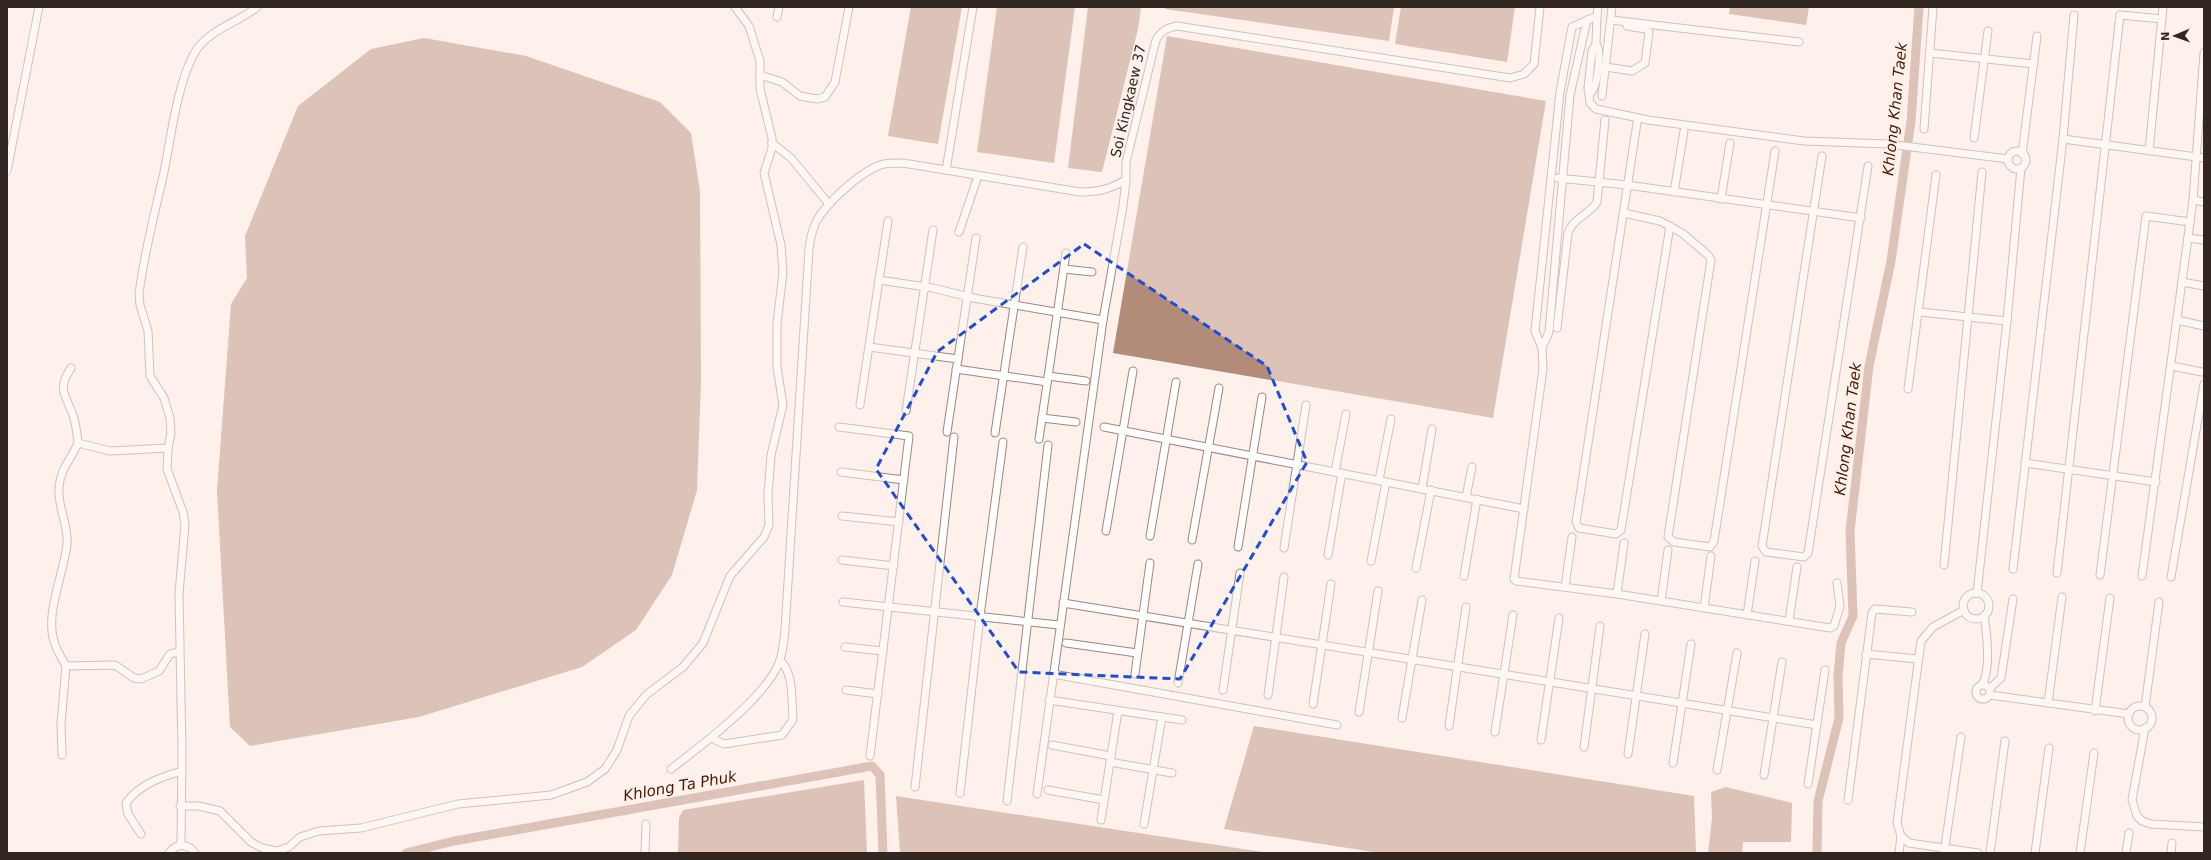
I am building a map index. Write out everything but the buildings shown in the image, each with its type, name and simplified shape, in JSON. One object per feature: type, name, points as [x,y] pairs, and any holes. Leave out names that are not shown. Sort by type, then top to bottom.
[{"type":"street","points":[[7,169],[39,7]]},
{"type":"street","points":[[181,845],[180,806],[182,770],[179,594],[185,524],[183,512],[168,469],[168,448],[171,433],[170,418],[164,398],[150,376],[148,331],[140,305],[140,283],[178,104],[187,71],[198,48],[213,34],[247,15],[257,7]]},
{"type":"street","points":[[180,806],[199,806],[220,811],[250,842],[262,848],[277,851],[289,847],[300,837],[319,831],[361,828],[458,804],[551,795],[587,782],[605,769],[616,750],[629,716],[646,695],[683,667],[703,643],[730,576],[764,537],[770,525],[768,494],[771,455],[782,405],[777,367],[777,324],[783,272],[781,245],[764,173],[772,143],[760,89],[760,61],[749,26],[735,7]]},
{"type":"street","points":[[777,17],[779,7]]},
{"type":"street","points":[[760,75],[782,82],[800,96],[817,99],[825,96],[835,82],[849,7]]},
{"type":"street","points":[[946,170],[973,7]]},
{"type":"street","name":"Soi Kingkaew 37","points":[[1126,180],[1126,162],[1156,40],[1162,31],[1169,27],[1177,26],[1510,78],[1524,74],[1534,64],[1540,7]]},
{"type":"street","points":[[1598,7],[1596,44],[1592,51],[1588,88],[1590,103],[1596,109],[1648,120],[1804,141],[1888,144],[2008,159]]},
{"type":"street","points":[[1602,96],[1608,56],[1612,7]]},
{"type":"street","points":[[1924,129],[1933,7]]},
{"type":"street","points":[[2150,151],[2163,7]]},
{"type":"street","points":[[2013,569],[2063,139],[2074,15]]},
{"type":"street","points":[[2057,573],[2120,15],[2162,19]]},
{"type":"street","points":[[1597,16],[1572,27],[1562,75],[1535,331],[1542,348],[1543,369],[1514,579],[1516,582],[1617,594],[1832,628],[1840,611],[1837,583]]},
{"type":"street","points":[[1542,348],[1549,332],[1570,94],[1587,20]]},
{"type":"street","points":[[1611,22],[1799,42]]},
{"type":"street","points":[[1606,67],[1627,72],[1641,67],[1645,63],[1650,33],[1646,29],[1611,22]]},
{"type":"street","points":[[1974,138],[1988,31]]},
{"type":"street","points":[[1977,593],[2007,320],[2021,168],[2025,162],[2022,154],[2037,36]]},
{"type":"street","points":[[1590,94],[1595,89],[1599,55],[1599,48],[1596,44]]},
{"type":"street","points":[[1930,53],[2034,64]]},
{"type":"street","points":[[2142,576],[2172,366],[2193,200],[2201,118],[2204,53]]},
{"type":"street","points":[[1599,55],[1608,56]]},
{"type":"street","points":[[1562,75],[1573,77]]},
{"type":"street","points":[[1560,92],[1570,94]]},
{"type":"street","points":[[1557,328],[1568,232],[1571,225],[1593,209],[1596,202],[1606,120]]},
{"type":"street","points":[[1637,123],[1576,522],[1579,528],[1616,534],[1622,530],[1670,226]]},
{"type":"street","points":[[1674,192],[1684,131]]},
{"type":"street","points":[[2063,139],[2204,158]]},
{"type":"street","points":[[772,143],[791,158],[830,204]]},
{"type":"street","points":[[1722,199],[1730,143]]},
{"type":"street","points":[[1624,214],[1660,221],[1682,233],[1708,255],[1711,266],[1668,537],[1674,542],[1710,546],[1714,541],[1775,151]]},
{"type":"street","points":[[2008,159],[2014,152],[2022,154]]},
{"type":"street","points":[[1822,156],[1762,546],[1766,552],[1804,557],[1808,553],[1868,166]]},
{"type":"street","points":[[2008,159],[2010,166],[2015,169],[2021,168]]},
{"type":"street","points":[[671,769],[711,738],[761,691],[772,677],[780,660],[785,630],[808,249],[816,222],[830,204],[864,176],[884,164],[903,163],[1080,192],[1106,190],[1126,180]]},
{"type":"street","points":[[1944,565],[1982,172]]},
{"type":"street","points":[[1908,389],[1920,312],[1936,175]]},
{"type":"street","points":[[960,232],[962,218],[978,176]]},
{"type":"street","points":[[1552,177],[1598,184],[1627,185],[1860,218]]},
{"type":"street","points":[[1037,794],[1103,320],[1123,206],[1126,180]]},
{"type":"street","points":[[2193,200],[2204,202]]},
{"type":"street","points":[[2100,575],[2146,216],[2190,222]]},
{"type":"street","points":[[860,405],[888,221]]},
{"type":"street","points":[[906,411],[933,230]]},
{"type":"street","points":[[947,432],[976,238]]},
{"type":"street","points":[[2188,238],[2204,240]]},
{"type":"street","points":[[995,433],[1023,247]]},
{"type":"street","points":[[1039,439],[1066,253]]},
{"type":"street","points":[[1543,257],[1556,259]]},
{"type":"street","points":[[1064,269],[1092,272]]},
{"type":"street","points":[[879,280],[924,286],[1014,305],[1103,320]]},
{"type":"street","points":[[2182,282],[2204,286]]},
{"type":"street","points":[[1920,312],[2007,320]]},
{"type":"street","points":[[2178,320],[2204,326]]},
{"type":"street","points":[[869,347],[958,359]]},
{"type":"street","points":[[2172,366],[2202,372]]},
{"type":"street","points":[[62,755],[61,724],[66,666],[53,640],[52,631],[53,611],[67,543],[61,513],[59,487],[62,469],[78,443],[74,417],[64,397],[63,388],[64,380],[71,368]]},
{"type":"street","points":[[956,369],[1003,375],[1086,381]]},
{"type":"street","points":[[1106,531],[1133,371]]},
{"type":"street","points":[[1150,536],[1176,382]]},
{"type":"street","points":[[2171,577],[2204,384]]},
{"type":"street","points":[[1192,540],[1219,388]]},
{"type":"street","points":[[1238,547],[1262,397]]},
{"type":"street","points":[[1284,548],[1306,404]]},
{"type":"street","points":[[1328,555],[1346,414]]},
{"type":"street","points":[[1042,418],[1076,422]]},
{"type":"street","points":[[1371,561],[1391,419]]},
{"type":"street","points":[[839,427],[906,434],[909,436],[870,756]]},
{"type":"street","points":[[1104,427],[1524,508]]},
{"type":"street","points":[[1422,489],[1432,429]]},
{"type":"street","points":[[915,787],[933,611],[954,437]]},
{"type":"street","points":[[960,794],[980,616],[1003,442]]},
{"type":"street","points":[[78,443],[110,451],[168,448]]},
{"type":"street","points":[[1007,801],[1048,445]]},
{"type":"street","points":[[2025,462],[2156,482]]},
{"type":"street","points":[[1466,497],[1472,467]]},
{"type":"street","points":[[841,472],[904,480]]},
{"type":"street","points":[[1416,568],[1431,490]]},
{"type":"street","points":[[1464,576],[1477,499]]},
{"type":"street","points":[[842,516],[899,522]]},
{"type":"street","points":[[1565,588],[1572,537]]},
{"type":"street","points":[[1617,594],[1624,543]]},
{"type":"street","points":[[1661,601],[1668,550]]},
{"type":"street","points":[[1704,608],[1711,556]]},
{"type":"street","points":[[842,560],[894,566]]},
{"type":"street","points":[[1747,615],[1755,561]]},
{"type":"street","points":[[1135,674],[1150,563]]},
{"type":"street","points":[[1178,683],[1198,564]]},
{"type":"street","points":[[1789,622],[1797,567]]},
{"type":"street","points":[[1223,690],[1240,573]]},
{"type":"street","points":[[1268,695],[1284,578]]},
{"type":"street","points":[[1313,704],[1331,584]]},
{"type":"street","points":[[1359,712],[1378,591]]},
{"type":"street","points":[[1898,853],[1901,836],[1897,819],[1921,641],[1929,631],[1964,610],[1966,598],[1977,593]]},
{"type":"street","points":[[1977,593],[1985,597],[1988,601],[1988,609],[1984,616],[1986,628],[1987,677],[1982,685],[1977,688],[1976,696],[1983,700],[2001,678],[2013,599]]},
{"type":"street","points":[[2048,703],[2062,597]]},
{"type":"street","points":[[2095,711],[2110,598]]},
{"type":"street","points":[[1402,718],[1422,600]]},
{"type":"street","points":[[843,602],[1060,625]]},
{"type":"street","points":[[2145,707],[2159,602]]},
{"type":"street","points":[[1063,603],[1817,725]]},
{"type":"street","points":[[1449,726],[1466,607]]},
{"type":"street","points":[[1848,800],[1866,654],[1875,609],[1912,612]]},
{"type":"street","points":[[1964,610],[1972,618],[1984,616]]},
{"type":"street","points":[[1496,732],[1513,615]]},
{"type":"street","points":[[1541,740],[1559,618]]},
{"type":"street","points":[[1584,747],[1600,626]]},
{"type":"street","points":[[1628,754],[1645,634]]},
{"type":"street","points":[[1066,643],[1137,653]]},
{"type":"street","points":[[1672,763],[1691,644]]},
{"type":"street","points":[[845,647],[883,651]]},
{"type":"street","points":[[66,666],[115,665],[134,678],[141,679],[159,671],[170,654],[179,652]]},
{"type":"street","points":[[1717,770],[1737,653]]},
{"type":"street","points":[[1866,654],[1918,659]]},
{"type":"street","points":[[711,738],[724,744],[782,735],[792,721],[793,716],[790,673],[787,667],[780,660]]},
{"type":"street","points":[[1764,774],[1782,662]]},
{"type":"street","points":[[1808,784],[1825,670]]},
{"type":"street","points":[[1053,674],[1337,725]]},
{"type":"street","points":[[1982,685],[1989,692],[2095,711],[2129,714]]},
{"type":"street","points":[[846,690],[878,694]]},
{"type":"street","points":[[1049,700],[1182,720]]},
{"type":"street","points":[[2145,728],[2138,729],[2131,726],[2128,719],[2129,714],[2136,706],[2145,707],[2150,712],[2152,720],[2145,728],[2132,800],[2137,816],[2142,821],[2151,824],[2204,827]]},
{"type":"street","points":[[1101,820],[1118,711]]},
{"type":"street","points":[[1144,824],[1162,717]]},
{"type":"street","points":[[1945,851],[1961,737]]},
{"type":"street","points":[[1990,853],[2005,741]]},
{"type":"street","points":[[1052,745],[1172,773]]},
{"type":"street","points":[[2035,853],[2049,748]]},
{"type":"street","points":[[2080,853],[2094,753]]},
{"type":"street","points":[[141,834],[128,814],[126,803],[131,797],[151,782],[182,770]]},
{"type":"street","points":[[1048,790],[1104,800]]},
{"type":"street","points":[[645,853],[646,824]]},
{"type":"street","points":[[2126,853],[2129,833]]},
{"type":"street","points":[[1901,836],[1913,844],[1945,851],[1978,853]]},
{"type":"street","points":[[2171,853],[2172,843]]},
{"type":"street","points":[[169,853],[172,849],[181,845],[190,848],[195,853]]},
{"type":"highlighted area","points":[[1084,244],[1267,366],[1307,462],[1180,679],[1019,672],[876,469],[937,352]]},
{"type":"shaded area","points":[[911,7],[962,7],[938,144],[888,136]]},
{"type":"shaded area","points":[[997,7],[1075,7],[1054,163],[977,152]]},
{"type":"shaded area","points":[[1088,7],[1141,7],[1138,29],[1102,172],[1068,168]]},
{"type":"shaded area","points":[[1165,7],[1394,7],[1389,41],[1165,9]]},
{"type":"shaded area","points":[[1401,7],[1515,7],[1507,62],[1395,44]]},
{"type":"shaded area","points":[[1730,7],[1809,7],[1806,25],[1729,14]]},
{"type":"shaded area","points":[[1167,36],[1546,101],[1493,418],[1113,353]]},
{"type":"shaded area","points":[[424,38],[526,56],[660,102],[691,133],[700,191],[701,381],[697,490],[672,575],[636,630],[582,667],[419,717],[250,746],[230,727],[217,491],[231,304],[247,278],[245,236],[298,106],[371,49]]},
{"type":"shaded area","points":[[1254,726],[1694,796],[1696,853],[1380,853],[1224,829]]},
{"type":"shaded area","points":[[864,780],[867,853],[678,853],[679,818],[683,810]]},
{"type":"shaded area","points":[[1726,787],[1792,803],[1791,842],[1743,842],[1742,853],[1708,853],[1712,818],[1711,792]]},
{"type":"shaded area","points":[[896,796],[1269,853],[900,853]]},
{"type":"waterway","name":"Khlong Khan Taek","points":[[1817,853],[1818,801],[1839,718],[1838,676],[1841,643],[1853,616],[1850,531],[1869,366],[1891,261],[1911,121],[1919,7]]},
{"type":"waterway","name":"Khlong Ta Phuk","points":[[406,853],[454,841],[872,766],[880,775],[883,853]]}]
